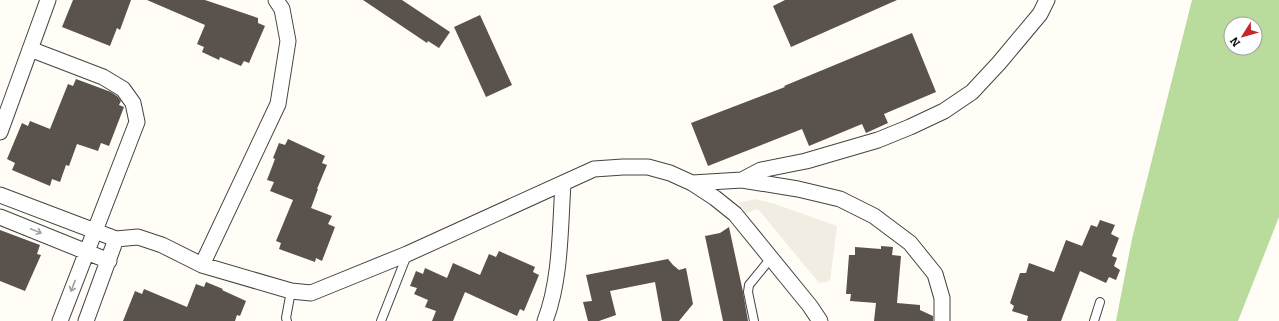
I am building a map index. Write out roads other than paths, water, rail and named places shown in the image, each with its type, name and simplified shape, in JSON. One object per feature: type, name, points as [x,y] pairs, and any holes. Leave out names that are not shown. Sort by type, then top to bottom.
[{"type":"street","points":[[0,132],[48,0]]},
{"type":"street","points":[[202,265],[278,104],[288,41],[282,9],[276,0]]},
{"type":"street","points":[[742,180],[761,170],[806,161],[878,140],[944,111],[972,92],[999,63],[1040,14],[1047,0]]},
{"type":"street","points":[[30,49],[103,77],[122,89],[133,103],[136,122],[60,321]]},
{"type":"street","points":[[0,195],[94,232],[116,239],[138,237],[162,245],[202,265],[298,293],[311,293],[408,254],[594,169],[623,167],[648,168],[670,174],[692,183],[715,198],[735,214],[810,306],[820,321]]},
{"type":"street","points":[[692,183],[742,180],[798,189],[840,199],[874,216],[910,243],[935,274],[942,298],[942,321]]},
{"type":"street","points":[[545,321],[550,308],[556,276],[563,184]]},
{"type":"street","points":[[0,216],[109,261]]},
{"type":"street","points":[[86,321],[116,239]]},
{"type":"lane","points":[[381,321],[408,254]]},
{"type":"lane","points":[[754,321],[748,292],[749,286],[771,258]]},
{"type":"lane","points":[[287,321],[286,318],[291,291]]},
{"type":"lane","points":[[1094,321],[1100,302]]}]
